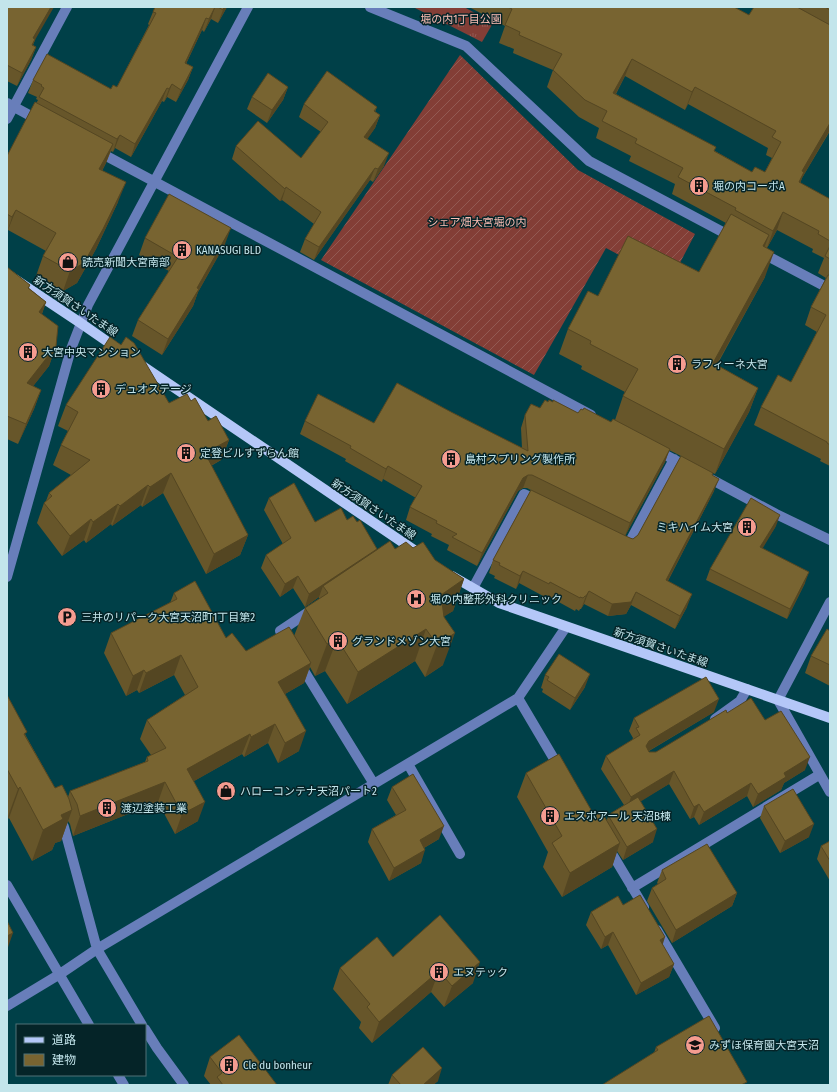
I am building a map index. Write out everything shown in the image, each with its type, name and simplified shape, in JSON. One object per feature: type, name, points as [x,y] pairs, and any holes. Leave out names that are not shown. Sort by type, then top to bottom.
[{"type":"main road","name":"新方須賀さいたま線","points":[[7,274],[82,324],[404,548],[420,554]]},
{"type":"main road","name":"新方須賀さいたま線","points":[[444,570],[500,603],[830,718]]},
{"type":"street","points":[[7,119],[10,105],[67,7]]},
{"type":"street","points":[[7,577],[71,349],[82,324],[88,305],[248,7]]},
{"type":"street","points":[[370,7],[466,46],[589,161],[830,289]]},
{"type":"street","points":[[10,105],[49,125]]},
{"type":"street","points":[[90,148],[596,418]]},
{"type":"street","points":[[646,444],[776,514],[830,540]]},
{"type":"street","points":[[614,538],[628,545],[674,459]]},
{"type":"street","points":[[473,588],[524,494],[545,504]]},
{"type":"street","points":[[324,601],[280,631],[374,784]]},
{"type":"street","points":[[830,602],[778,700],[819,775],[830,792]]},
{"type":"street","points":[[7,1006],[97,950],[518,698],[566,627]]},
{"type":"street","points":[[709,723],[740,701],[747,689]]},
{"type":"street","points":[[518,698],[567,779]]},
{"type":"street","points":[[408,764],[460,854]]},
{"type":"street","points":[[632,888],[819,775]]},
{"type":"street","points":[[53,807],[64,828],[97,950],[141,1024]]},
{"type":"street","points":[[604,841],[720,1038]]},
{"type":"street","points":[[7,885],[88,1024]]},
{"type":"street","points":[[146,1031],[184,1085]]},
{"type":"street","points":[[119,1076],[124,1085]]},
{"type":"green space","name":"堀の内1丁目公園","points":[[413,7],[464,7],[493,23],[482,42]]},
{"type":"green space","name":"シェア畑大宮堀の内","points":[[460,55],[578,170],[695,234],[670,282],[606,248],[534,375],[321,260]]},
{"type":"building","points":[[7,7],[51,7],[33,38],[35,39],[32,45],[36,47],[22,73],[7,65]]},
{"type":"building","points":[[155,7],[215,7],[209,19],[206,18],[185,63],[193,67],[181,90],[172,84],[169,89],[167,88],[135,144],[120,135],[117,139],[39,97],[44,88],[41,86],[42,85],[33,80],[47,54],[111,89],[113,85],[117,87],[156,13],[153,12]]},
{"type":"building","points":[[508,7],[734,7],[749,15],[754,7],[797,7],[830,25],[830,123],[802,171],[804,172],[799,182],[830,199],[830,241],[818,234],[819,231],[783,212],[773,231],[735,210],[736,208],[678,177],[683,168],[635,143],[637,139],[602,121],[607,111],[585,100],[553,70],[562,54],[519,35],[520,32],[505,25],[512,9]],"holes":[[[632,59],[692,92],[695,87],[776,131],[772,137],[781,142],[765,172],[755,167],[752,172],[714,151],[716,147],[613,93]]]},
{"type":"building","points":[[327,71],[377,107],[374,111],[380,115],[364,137],[389,153],[378,169],[375,168],[319,247],[305,239],[321,212],[286,187],[285,189],[236,146],[258,121],[301,158],[328,122],[304,104]]},
{"type":"building","points":[[268,73],[288,87],[272,110],[252,97]]},
{"type":"building","points":[[35,102],[113,144],[99,169],[126,182],[103,229],[84,263],[70,271],[43,256],[56,233],[16,210],[12,217],[7,214],[7,156]]},
{"type":"building","points":[[169,194],[231,228],[197,288],[199,289],[168,339],[138,320],[178,257],[145,238]]},
{"type":"building","points":[[731,214],[769,235],[763,246],[774,252],[713,363],[758,388],[724,449],[623,396],[638,369],[590,344],[591,341],[568,329],[588,291],[598,296],[628,236],[699,272]]},
{"type":"building","points":[[830,246],[830,259],[825,256]]},
{"type":"building","points":[[7,267],[30,285],[28,288],[46,302],[39,312],[58,326],[56,346],[27,383],[41,390],[26,424],[7,416]]},
{"type":"building","points":[[828,275],[830,275],[830,445],[761,407],[778,375],[791,382],[826,315],[811,307]]},
{"type":"building","points":[[110,337],[121,345],[126,337],[134,343],[169,403],[187,394],[191,401],[195,398],[208,421],[216,416],[229,440],[205,453],[248,535],[214,554],[171,473],[150,487],[148,485],[120,506],[118,504],[93,522],[91,519],[70,536],[44,503],[52,496],[49,493],[90,460],[61,445],[78,412],[66,405]]},
{"type":"building","points":[[397,383],[528,451],[525,415],[531,404],[540,408],[545,400],[548,402],[549,400],[553,402],[553,400],[578,413],[584,408],[611,422],[613,419],[670,449],[630,523],[532,475],[528,475],[523,478],[482,553],[452,537],[457,534],[436,523],[437,521],[410,507],[422,486],[388,466],[386,469],[350,448],[351,446],[305,421],[318,394],[374,423]]},
{"type":"building","points":[[681,456],[713,473],[712,475],[719,479],[666,580],[692,594],[680,616],[636,592],[631,602],[612,604],[589,591],[586,596],[580,598],[550,582],[549,584],[523,571],[520,576],[499,565],[500,563],[493,560],[531,490],[633,539],[638,535]]},
{"type":"building","points":[[294,483],[315,522],[341,508],[347,520],[353,516],[357,522],[360,520],[377,549],[309,594],[298,576],[285,584],[266,555],[291,538],[269,498]]},
{"type":"building","points":[[751,498],[780,515],[760,547],[809,572],[790,609],[710,569]]},
{"type":"building","points":[[390,541],[395,549],[406,542],[413,548],[423,542],[435,560],[464,579],[441,595],[444,617],[455,633],[437,645],[426,629],[358,672],[337,639],[327,644],[305,608],[328,593],[323,586]]},
{"type":"building","points":[[195,581],[226,638],[232,633],[246,651],[289,627],[311,663],[278,682],[306,731],[285,743],[275,724],[251,737],[250,734],[187,769],[205,802],[182,814],[165,782],[80,816],[77,804],[70,791],[148,761],[147,757],[166,748],[147,720],[198,687],[181,655],[146,673],[144,670],[133,676],[111,633],[177,599],[174,593]]},
{"type":"building","points":[[827,629],[830,631],[830,665],[811,656]]},
{"type":"building","points":[[559,654],[590,674],[575,698],[547,680],[549,677],[545,675]]},
{"type":"building","points":[[706,677],[719,699],[649,741],[646,746],[649,752],[656,752],[726,710],[727,713],[751,698],[765,720],[781,711],[810,757],[784,773],[786,777],[758,794],[751,783],[704,812],[699,804],[694,807],[674,771],[631,797],[606,756],[640,735],[636,728],[639,727],[634,718]]},
{"type":"building","points":[[7,695],[27,732],[24,734],[55,788],[62,785],[69,799],[72,810],[61,815],[63,819],[43,830],[20,787],[18,789],[7,769]]},
{"type":"building","points":[[559,754],[594,815],[601,811],[620,843],[570,873],[552,843],[562,836],[526,773]]},
{"type":"building","points":[[413,774],[444,826],[420,840],[425,850],[394,868],[372,829],[406,810],[392,787]]},
{"type":"building","points":[[793,789],[814,824],[785,841],[764,806]]},
{"type":"building","points":[[638,797],[657,829],[627,847],[608,815]]},
{"type":"building","points":[[830,841],[830,861],[821,846]]},
{"type":"building","points":[[707,844],[737,893],[676,930],[652,888],[666,879],[662,870]]},
{"type":"building","points":[[640,895],[665,937],[660,940],[674,964],[641,983],[613,932],[605,937],[591,912],[618,896],[623,905]]},
{"type":"building","points":[[440,915],[480,962],[452,986],[439,971],[379,1022],[367,1007],[370,1004],[340,968],[377,937],[393,957]]},
{"type":"building","points":[[7,921],[13,933],[7,936]]},
{"type":"building","points":[[709,1016],[747,1082],[741,1085],[602,1085],[658,1050],[656,1047]]},
{"type":"building","points":[[239,1035],[277,1085],[223,1085],[217,1077],[222,1073],[210,1057]]},
{"type":"building","points":[[423,1047],[442,1068],[423,1085],[401,1085],[392,1075]]},
{"type":"place","name":"堀の内コーポA","points":[[699,186]]},
{"type":"place","name":"KANASUGI BLD","points":[[182,250]]},
{"type":"place","name":"読売新聞大宮南部","points":[[68,262]]},
{"type":"place","name":"大宮中央マンション","points":[[28,352]]},
{"type":"place","name":"ラフィーネ大宮","points":[[677,364]]},
{"type":"place","name":"デュオステージ","points":[[101,389]]},
{"type":"place","name":"定登ビルすずらん館","points":[[186,453]]},
{"type":"place","name":"島村スプリング製作所","points":[[451,459]]},
{"type":"place","name":"ミキハイム大宮","points":[[747,527]]},
{"type":"place","name":"堀の内整形外科クリニック","points":[[416,599]]},
{"type":"place","name":"三井のリパーク大宮天沼町1丁目第2","points":[[67,617]]},
{"type":"place","name":"グランドメゾン大宮","points":[[338,641]]},
{"type":"place","name":"ハローコンテナ天沼パート2","points":[[226,791]]},
{"type":"place","name":"渡辺塗装工業","points":[[107,808]]},
{"type":"place","name":"エスポアール 天沼B棟","points":[[550,816]]},
{"type":"place","name":"エヌテック","points":[[439,972]]},
{"type":"place","name":"みずほ保育園大宮天沼","points":[[695,1045]]},
{"type":"place","name":"Cle du bonheur","points":[[229,1065]]}]
